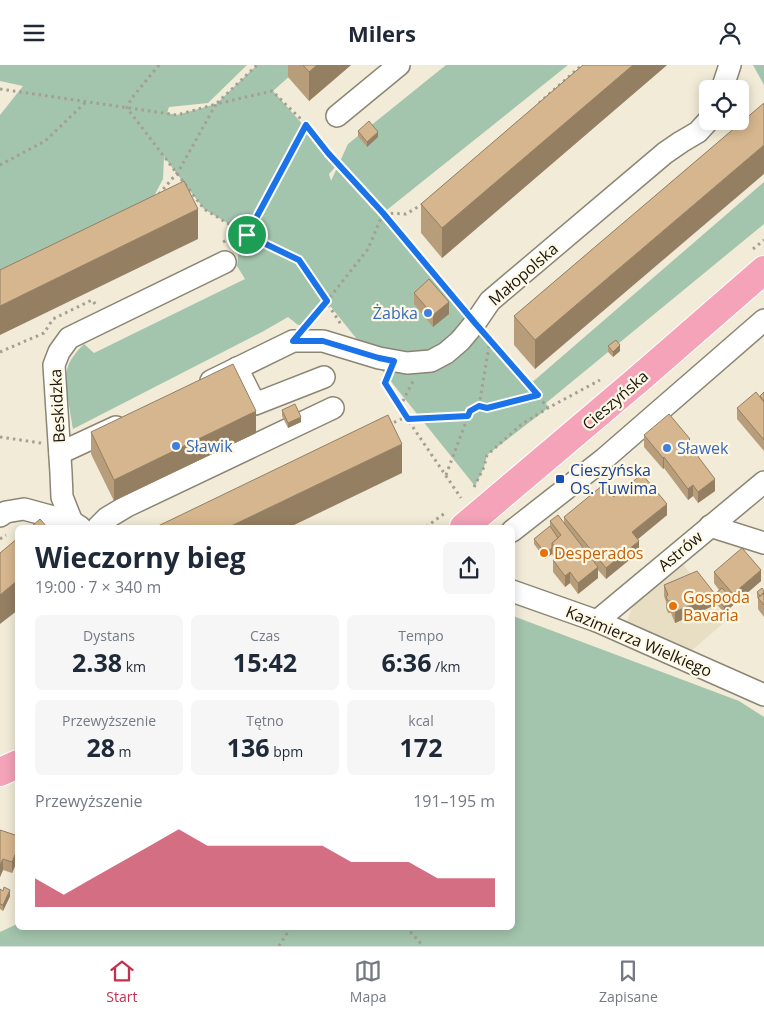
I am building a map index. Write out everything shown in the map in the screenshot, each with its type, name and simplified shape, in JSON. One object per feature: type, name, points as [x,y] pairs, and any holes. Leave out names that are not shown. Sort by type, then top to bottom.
[{"type":"main road","name":"Cieszyńska","points":[[456,514],[568,439],[757,261]]},
{"type":"main road","points":[[0,771],[15,765]]},
{"type":"street","points":[[337,116],[399,65]]},
{"type":"street","points":[[725,80],[730,65]]},
{"type":"street","name":"Małopolska","points":[[293,341],[323,341],[379,358],[407,363],[431,361],[446,353],[460,341],[490,301],[666,153],[700,130]]},
{"type":"street","name":"Beskidzka","points":[[134,419],[59,449],[54,365],[59,352],[69,338],[225,262]]},
{"type":"street","points":[[515,529],[604,459],[764,320]]},
{"type":"street","points":[[194,389],[293,341]]},
{"type":"street","points":[[237,369],[255,404],[324,377]]},
{"type":"street","points":[[100,525],[107,518],[127,506],[333,409]]},
{"type":"street","points":[[59,449],[62,497],[76,525]]},
{"type":"street","name":"Astrów","points":[[597,621],[764,482]]},
{"type":"street","points":[[0,516],[6,512],[24,509],[76,525]]},
{"type":"street","points":[[710,526],[764,543]]},
{"type":"street","name":"Kazimierza Wielkiego","points":[[515,592],[597,621],[764,695]]},
{"type":"path","points":[[127,108],[131,99],[159,65]]},
{"type":"path","points":[[154,200],[176,173],[216,104],[257,65]]},
{"type":"path","points":[[537,104],[582,65]]},
{"type":"path","points":[[0,89],[177,115],[272,91],[306,125],[328,153],[383,213],[548,408]]},
{"type":"path","points":[[0,165],[44,141],[87,102]]},
{"type":"path","points":[[127,108],[204,209],[247,235],[299,260],[327,301]]},
{"type":"path","points":[[749,119],[756,119]]},
{"type":"path","points":[[247,235],[306,125]]},
{"type":"path","points":[[383,213],[406,214],[426,202]]},
{"type":"path","points":[[293,341],[368,249],[383,213]]},
{"type":"path","points":[[757,261],[764,240]]},
{"type":"path","points":[[0,353],[44,333],[53,319],[67,311],[92,300],[96,305]]},
{"type":"path","points":[[479,406],[490,341]]},
{"type":"path","points":[[394,361],[385,383],[461,498],[456,514],[431,525]]},
{"type":"path","points":[[400,408],[423,362]]},
{"type":"path","points":[[468,492],[475,486],[484,467],[487,455],[522,424],[599,381],[605,375]]},
{"type":"path","points":[[446,476],[470,411],[479,406],[487,408],[538,395]]},
{"type":"path","points":[[388,425],[407,418],[468,416]]},
{"type":"path","points":[[0,437],[59,449]]},
{"type":"path","points":[[279,946],[289,930]]},
{"type":"path","points":[[409,930],[423,946]]},
{"type":"shaded area","points":[[682,563],[727,620],[690,652],[625,627],[634,602]]},
{"type":"green space","points":[[0,65],[247,65],[208,103],[169,107],[167,113],[177,115],[216,104],[257,65],[302,65],[273,91],[338,164],[329,174],[331,181],[348,144],[446,65],[568,65],[383,213],[529,385],[764,182],[764,224],[546,403],[548,408],[487,455],[484,467],[475,486],[327,302],[303,325],[298,325],[288,317],[73,429],[66,376],[70,363],[84,344],[94,353],[245,279],[237,266],[239,247],[247,235],[204,209],[164,157],[163,179],[154,196],[0,284],[0,115],[23,86],[0,81]]},
{"type":"green space","points":[[753,65],[764,65],[764,85]]},
{"type":"green space","points":[[515,617],[739,701],[764,717],[764,946],[0,946],[0,932],[15,925],[15,930],[515,930]]},
{"type":"building","points":[[303,65],[317,65],[309,72]]},
{"type":"building","points":[[583,65],[633,65],[442,228],[421,204]]},
{"type":"building","points":[[764,103],[764,145],[535,340],[514,316],[732,130],[749,130],[749,116]]},
{"type":"building","points":[[369,121],[378,132],[367,142],[358,131]]},
{"type":"building","points":[[184,181],[198,209],[0,306],[0,270]]},
{"type":"building","points":[[429,279],[449,302],[433,315],[414,293]]},
{"type":"building","points":[[616,340],[620,345],[613,352],[608,346]]},
{"type":"building","points":[[233,364],[256,411],[114,480],[91,432]]},
{"type":"building","points":[[756,392],[764,402],[764,440],[737,408]]},
{"type":"building","points":[[764,392],[764,401],[760,396]]},
{"type":"building","points":[[295,404],[301,417],[288,423],[282,410]]},
{"type":"building","points":[[669,414],[690,439],[687,442],[715,479],[698,492],[693,485],[688,489],[664,457],[644,435]]},
{"type":"building","points":[[388,415],[402,444],[233,525],[160,525]]},
{"type":"building","points":[[642,474],[667,504],[632,532],[639,541],[606,568],[564,517],[603,485],[614,497]]},
{"type":"building","points":[[558,515],[598,567],[578,583],[570,572],[565,576],[553,560],[561,554],[552,543],[561,535],[550,521]]},
{"type":"building","points":[[40,519],[45,525],[33,525]]},
{"type":"building","points":[[550,526],[558,538],[552,543],[552,548],[545,553],[534,539]]},
{"type":"building","points":[[15,540],[15,582],[0,595],[0,553]]},
{"type":"building","points":[[742,548],[761,570],[733,594],[714,572]]},
{"type":"building","points":[[697,571],[715,594],[675,612],[671,601],[668,601],[666,597],[668,595],[664,585]]},
{"type":"building","points":[[722,588],[733,600],[724,607],[715,594]]},
{"type":"building","points":[[762,588],[764,592],[760,596],[757,592]]},
{"type":"building","points":[[764,593],[764,605],[758,598]]},
{"type":"building","points":[[0,830],[15,835],[15,855],[12,862],[3,859],[0,865]]},
{"type":"building","points":[[4,887],[10,890],[3,905],[0,904],[0,889],[3,891]]},
{"type":"place","name":"Żabka","points":[[428,313]]},
{"type":"place","name":"Sławik","points":[[176,446]]},
{"type":"place","name":"Sławek","points":[[667,448]]},
{"type":"place","name":"Cieszyńska Os. Tuwima","points":[[560,479]]},
{"type":"place","name":"Desperados","points":[[544,553]]},
{"type":"place","name":"Gospoda Bavaria","points":[[673,606]]},
{"type":"route","points":[[306,125],[328,153],[383,213],[538,395],[487,408],[479,406],[470,411],[468,416],[408,419],[385,383],[394,361],[323,341],[293,341],[327,301],[299,260],[247,235],[306,125]]}]
